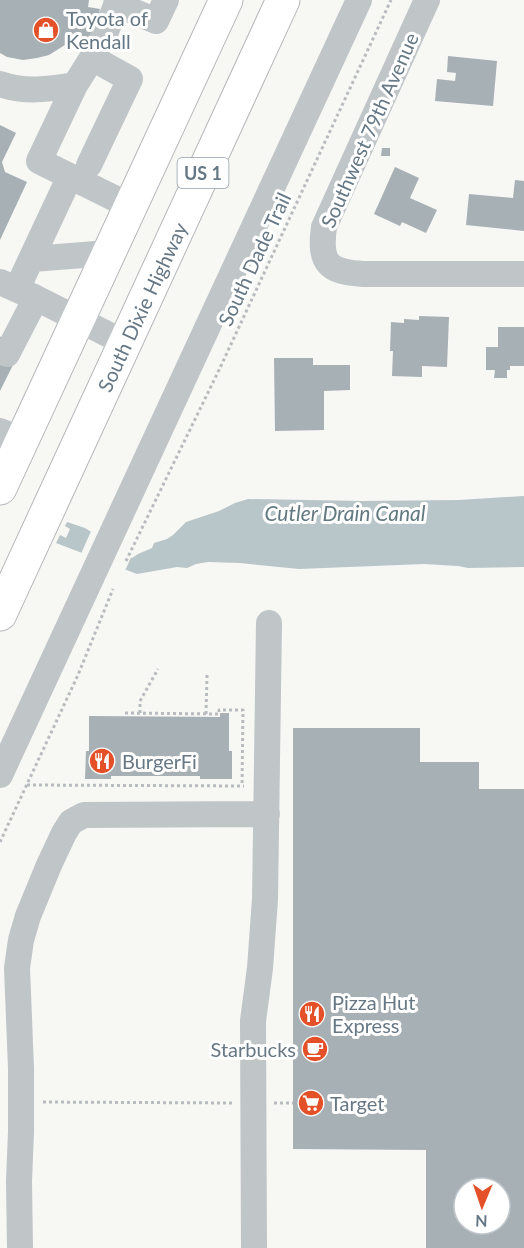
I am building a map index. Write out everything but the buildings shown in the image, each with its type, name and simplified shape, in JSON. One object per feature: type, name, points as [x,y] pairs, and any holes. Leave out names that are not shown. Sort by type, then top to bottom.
[{"type":"highway","name":"US 1","points":[[0,488],[11,436],[78,320],[226,0]]},
{"type":"highway","name":"South Dixie Highway","points":[[0,614],[280,1]]},
{"type":"street","points":[[130,206],[80,170],[39,161],[75,85],[93,58],[105,34],[117,2],[156,21],[166,0]]},
{"type":"street","points":[[0,775],[102,584],[359,0]]},
{"type":"street","name":"Southwest 79th Avenue","points":[[427,0],[324,227],[323,252],[327,262],[334,269],[347,273],[524,274]]},
{"type":"street","points":[[7,354],[18,290],[32,259],[130,79],[93,58]]},
{"type":"street","points":[[0,84],[28,90],[75,85]]},
{"type":"street","points":[[32,259],[109,253]]},
{"type":"street","points":[[18,290],[125,343]]},
{"type":"street","points":[[254,1248],[253,1021],[264,918],[269,623]]},
{"type":"street","points":[[20,1248],[21,1132],[10,1067],[17,968],[21,940],[28,916],[64,833],[71,822],[84,815],[267,814]]},
{"type":"path","name":"South Dade Trail","points":[[129,524],[179,455],[391,0]]},
{"type":"path","points":[[0,842],[78,675],[102,584]]},
{"type":"path","points":[[140,713],[140,701],[158,669]]},
{"type":"path","points":[[206,714],[207,675]]},
{"type":"path","points":[[125,713],[219,714],[219,710],[243,710],[242,786]]},
{"type":"path","points":[[27,785],[253,786]]},
{"type":"path","points":[[41,1102],[242,1102]]},
{"type":"path","points":[[270,1102],[293,1103]]},
{"type":"water","name":"Cutler Drain Canal","points":[[524,496],[524,567],[468,568],[424,564],[299,569],[208,562],[187,568],[177,567],[137,574],[56,543],[60,535],[66,538],[70,529],[65,526],[67,522],[85,528],[132,558],[152,548],[154,543],[173,535],[186,522],[248,499],[459,500]]},
{"type":"pier","points":[[92,529],[133,553],[124,573],[80,556]]},
{"type":"place","name":"Toyota of Kendall","points":[[46,30]]},
{"type":"place","name":"BurgerFi","points":[[102,761]]},
{"type":"place","name":"Pizza Hut Express","points":[[312,1014]]},
{"type":"place","name":"Starbucks","points":[[315,1049]]},
{"type":"place","name":"Target","points":[[311,1103]]}]
